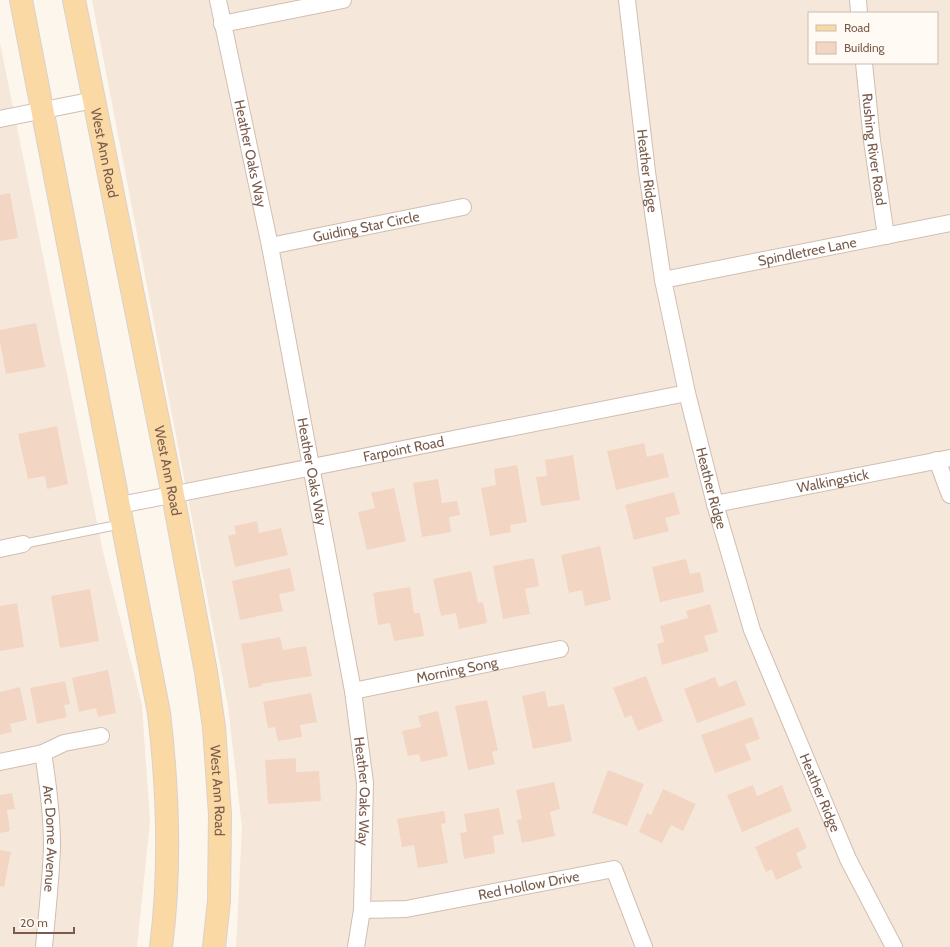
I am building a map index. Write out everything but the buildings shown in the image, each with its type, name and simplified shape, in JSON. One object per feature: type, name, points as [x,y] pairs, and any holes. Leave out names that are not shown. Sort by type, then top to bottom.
[{"type":"main road","points":[[21,0],[122,514],[159,713],[164,756],[166,842],[161,947]]},
{"type":"main road","name":"West Ann Road","points":[[74,0],[173,494],[206,672],[214,727],[218,773],[220,855],[219,901],[214,947]]},
{"type":"street","name":"Heather Oaks Way","points":[[218,0],[270,246],[353,691],[365,783],[362,910],[356,947]]},
{"type":"street","points":[[222,24],[343,0]]},
{"type":"street","name":"Heather Ridge","points":[[627,0],[647,172],[663,280],[687,393],[715,504],[752,630],[848,860],[894,947]]},
{"type":"street","points":[[858,0],[859,12]]},
{"type":"street","name":"Rushing River Road","points":[[864,64],[872,141],[886,236]]},
{"type":"street","points":[[0,119],[94,100]]},
{"type":"street","name":"Guiding Star Circle","points":[[270,246],[463,208]]},
{"type":"street","name":"Spindletree Lane","points":[[663,280],[950,223]]},
{"type":"street","name":"Farpoint Road","points":[[122,514],[173,494],[312,468],[687,393]]},
{"type":"street","points":[[944,459],[950,495]]},
{"type":"street","name":"Walkingstick","points":[[715,504],[944,459]]},
{"type":"street","points":[[0,549],[23,544]]},
{"type":"street","name":"Morning Song","points":[[353,691],[560,649]]},
{"type":"street","points":[[0,762],[44,753],[64,743],[102,736]]},
{"type":"street","name":"Arc Dome Avenue","points":[[44,753],[49,792],[52,845],[50,895],[44,947]]},
{"type":"street","name":"Red Hollow Drive","points":[[362,910],[406,909],[614,869],[644,947]]},
{"type":"lane","points":[[23,544],[122,514]]},
{"type":"shaded area","points":[[92,0],[950,0],[950,947],[236,947],[242,828],[228,706]]},
{"type":"shaded area","points":[[0,43],[103,552],[142,705],[150,822],[137,947],[0,947]]}]
